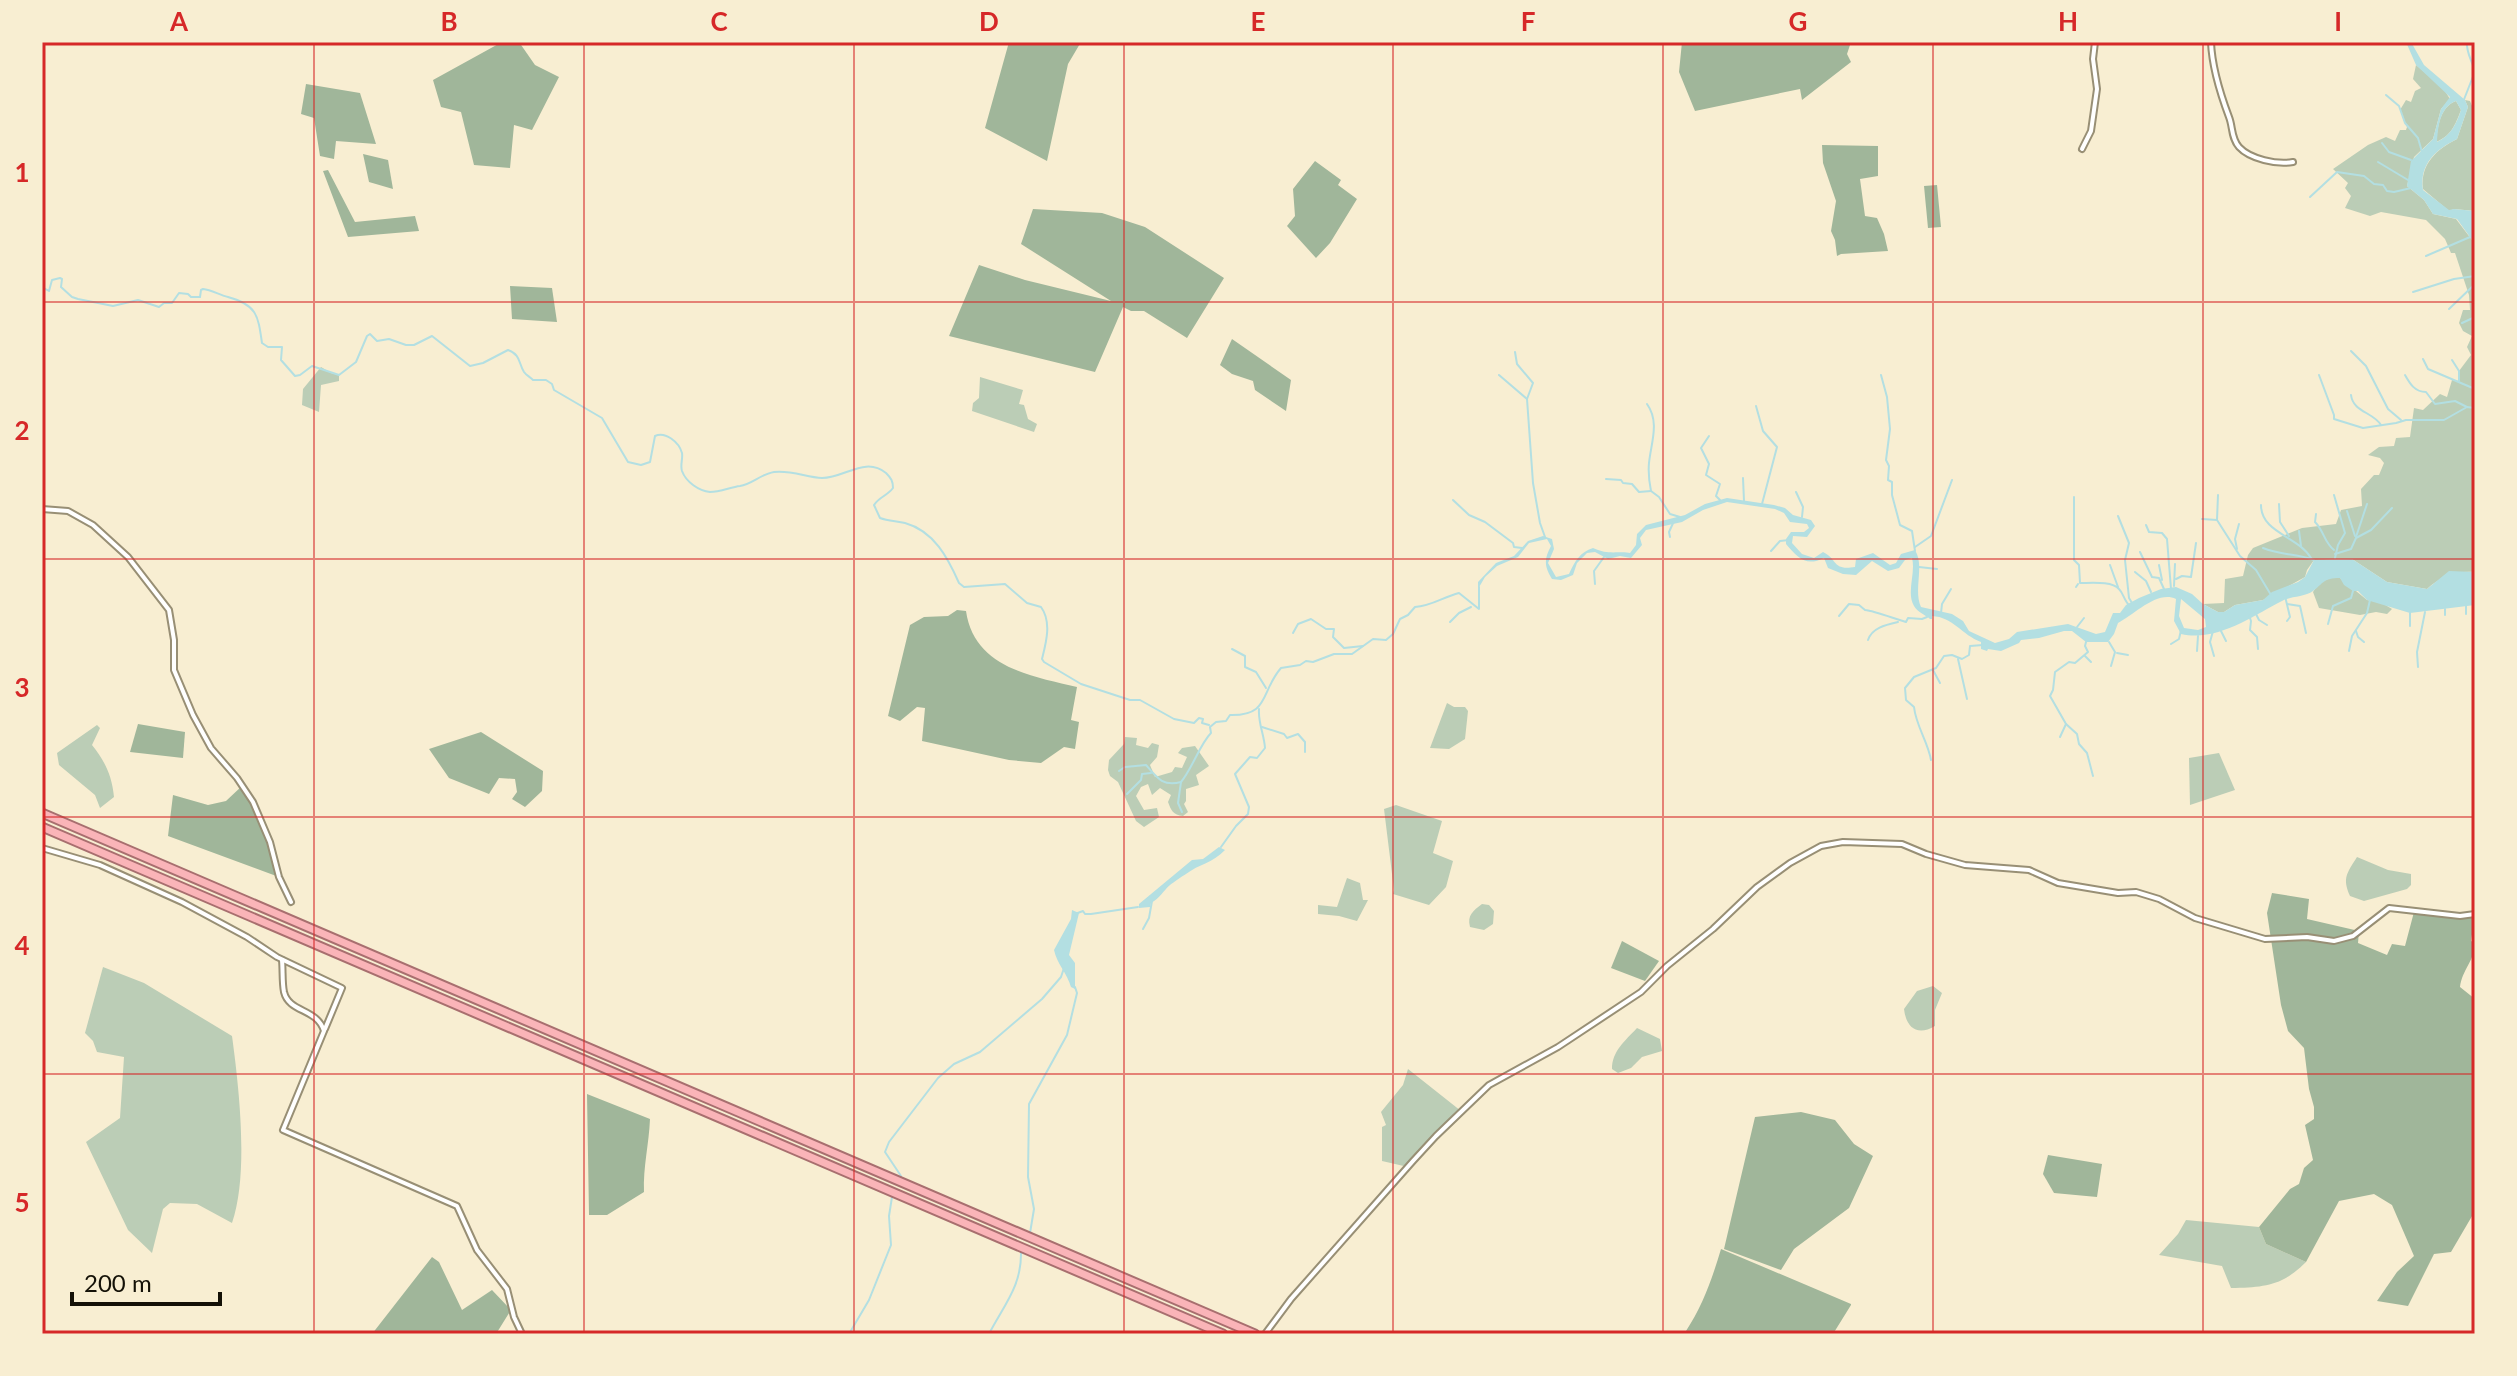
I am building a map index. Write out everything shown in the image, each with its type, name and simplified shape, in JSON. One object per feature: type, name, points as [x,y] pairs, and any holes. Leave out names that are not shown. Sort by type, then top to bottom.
[{"type":"highway","points":[[42,813],[1255,1334]]},
{"type":"highway","points":[[42,827],[1223,1334]]},
{"type":"street","points":[[2082,149],[2091,131],[2097,89],[2093,59],[2095,42]]},
{"type":"street","points":[[2211,42],[2223,105],[2230,119],[2231,134],[2239,147],[2261,158],[2293,162]]},
{"type":"street","points":[[42,509],[68,511],[93,525],[128,557],[169,610],[174,640],[174,670],[211,748],[253,802],[291,902]]},
{"type":"street","points":[[1265,1334],[1291,1299],[1413,1161],[1489,1085],[1558,1047],[1641,992],[1757,887],[1790,863],[1821,846],[1843,842],[1902,844],[1965,865],[2029,870],[2058,883],[2118,893],[2136,892],[2159,899],[2195,918],[2265,939],[2307,937],[2334,941],[2353,936],[2389,908],[2460,916],[2475,914]]},
{"type":"street","points":[[42,848],[100,865],[182,902],[282,960],[342,988],[283,1130],[457,1206],[477,1250],[507,1289],[522,1334]]},
{"type":"street","points":[[282,960],[284,993],[288,1002],[315,1016],[324,1031]]},
{"type":"green space","points":[[502,42],[519,42],[535,65],[559,77],[532,130],[514,125],[510,168],[474,165],[461,112],[441,107],[433,80]]},
{"type":"green space","points":[[1009,42],[1081,42],[1068,64],[1047,161],[985,128]]},
{"type":"green space","points":[[1682,42],[1851,42],[1847,54],[1851,62],[1802,100],[1800,89],[1695,111],[1679,72]]},
{"type":"green space","points":[[2416,65],[2443,88],[2450,99],[2441,109],[2433,139],[2414,157],[2407,186],[2424,200],[2433,214],[2456,219],[2475,244],[2475,572],[2449,575],[2427,589],[2387,582],[2352,559],[2314,560],[2305,577],[2263,600],[2218,612],[2203,604],[2224,603],[2225,579],[2243,576],[2253,548],[2302,528],[2336,524],[2341,510],[2362,506],[2361,489],[2374,475],[2379,475],[2384,463],[2380,458],[2368,455],[2379,447],[2394,446],[2396,438],[2410,437],[2414,408],[2423,410],[2440,394],[2447,397],[2452,380],[2459,381],[2459,371],[2471,355],[2467,347],[2472,336],[2463,331],[2459,323],[2463,310],[2470,310],[2469,295],[2455,253],[2451,253],[2445,239],[2426,220],[2381,212],[2370,216],[2345,208],[2351,196],[2345,188],[2348,183],[2333,169],[2368,145],[2386,137],[2395,141],[2400,130],[2406,130],[2400,110],[2406,100],[2411,102],[2415,91],[2421,88],[2413,79]]},
{"type":"green space","points":[[306,84],[360,93],[376,144],[336,141],[334,159],[320,156],[314,118],[301,114]]},
{"type":"green space","points":[[2465,100],[2470,101],[2475,113],[2475,211],[2449,211],[2423,189],[2424,172],[2431,158],[2457,139],[2468,107]]},
{"type":"green space","points":[[2456,101],[2461,110],[2455,125],[2436,142],[2443,112]]},
{"type":"green space","points":[[1822,145],[1878,146],[1878,176],[1860,179],[1865,216],[1877,218],[1888,251],[1837,256],[1831,231],[1836,201],[1823,163]]},
{"type":"green space","points":[[363,154],[388,160],[393,189],[369,182]]},
{"type":"green space","points":[[1315,161],[1341,180],[1338,185],[1357,199],[1330,243],[1316,258],[1287,226],[1295,216],[1293,189]]},
{"type":"green space","points":[[328,170],[355,222],[415,216],[419,231],[348,237],[323,171]]},
{"type":"green space","points":[[1937,185],[1941,227],[1928,228],[1924,186]]},
{"type":"green space","points":[[1033,209],[1102,213],[1145,227],[1224,278],[1187,338],[1144,311],[1131,311],[1123,307],[1095,372],[949,336],[979,265],[1111,301],[1021,244]]},
{"type":"green space","points":[[510,286],[552,288],[557,322],[512,319]]},
{"type":"green space","points":[[1232,339],[1291,380],[1286,411],[1255,390],[1253,381],[1232,374],[1220,365]]},
{"type":"green space","points":[[321,367],[339,375],[339,381],[321,385],[319,412],[302,405],[303,389]]},
{"type":"green space","points":[[980,377],[1023,390],[1019,404],[1024,405],[1028,419],[1037,424],[1034,432],[972,411],[973,403],[979,398]]},
{"type":"green space","points":[[2340,578],[2367,600],[2392,609],[2387,614],[2376,612],[2360,615],[2319,608],[2313,592],[2319,583]]},
{"type":"green space","points":[[957,610],[966,611],[971,630],[992,657],[1023,673],[1077,687],[1071,720],[1079,722],[1075,749],[1064,747],[1041,763],[1009,760],[922,741],[925,708],[917,707],[900,721],[888,716],[910,625],[924,617],[948,616]]},
{"type":"green space","points":[[1447,703],[1465,707],[1468,711],[1465,739],[1449,749],[1430,748]]},
{"type":"green space","points":[[138,724],[185,732],[183,758],[130,752]]},
{"type":"green space","points":[[97,725],[100,728],[92,745],[107,769],[114,797],[100,808],[95,795],[59,765],[57,753]]},
{"type":"green space","points":[[481,732],[543,771],[542,791],[525,807],[512,799],[517,792],[515,779],[499,778],[489,794],[449,778],[429,749]]},
{"type":"green space","points":[[1125,737],[1137,738],[1136,745],[1148,748],[1152,743],[1159,745],[1157,757],[1150,765],[1155,777],[1172,772],[1175,767],[1182,768],[1187,757],[1178,753],[1182,748],[1195,746],[1209,766],[1196,775],[1199,785],[1186,789],[1184,804],[1188,812],[1183,816],[1171,810],[1168,802],[1171,795],[1160,788],[1152,795],[1148,784],[1141,787],[1136,796],[1144,810],[1157,808],[1159,817],[1144,827],[1136,821],[1118,782],[1108,770],[1109,760],[1124,744]]},
{"type":"green space","points":[[2219,753],[2235,790],[2190,805],[2189,758]]},
{"type":"green space","points":[[243,785],[264,830],[279,877],[168,836],[173,795],[208,805],[226,801]]},
{"type":"green space","points":[[1396,805],[1442,821],[1433,853],[1453,861],[1446,887],[1429,905],[1393,894],[1384,809]]},
{"type":"green space","points":[[2357,857],[2388,870],[2411,874],[2411,885],[2407,889],[2364,901],[2350,896],[2347,876]]},
{"type":"green space","points":[[1347,878],[1360,883],[1363,900],[1368,900],[1357,921],[1318,914],[1318,905],[1337,907]]},
{"type":"green space","points":[[2272,893],[2309,899],[2307,919],[2359,931],[2358,943],[2387,955],[2392,944],[2405,946],[2414,912],[2475,914],[2471,941],[2475,943],[2474,949],[2460,987],[2475,999],[2475,1211],[2451,1252],[2434,1254],[2408,1306],[2377,1301],[2397,1272],[2414,1256],[2392,1205],[2374,1194],[2339,1201],[2306,1262],[2266,1244],[2259,1227],[2290,1189],[2299,1184],[2304,1168],[2313,1160],[2305,1125],[2314,1119],[2314,1107],[2304,1048],[2288,1031],[2281,1005],[2267,913]]},
{"type":"green space","points":[[1482,904],[1489,905],[1494,911],[1493,924],[1484,930],[1470,927],[1469,923],[1472,914]]},
{"type":"green space","points":[[1622,941],[1659,961],[1645,981],[1611,968]]},
{"type":"green space","points":[[103,967],[144,983],[232,1036],[240,1105],[241,1156],[232,1223],[197,1204],[170,1203],[163,1209],[152,1253],[128,1230],[86,1142],[120,1118],[124,1057],[97,1052],[93,1041],[85,1033]]},
{"type":"green space","points":[[1933,986],[1942,993],[1935,1010],[1935,1026],[1918,1030],[1907,1021],[1904,1009],[1917,991]]},
{"type":"green space","points":[[1637,1028],[1660,1039],[1662,1051],[1642,1057],[1631,1068],[1618,1073],[1612,1069],[1614,1057]]},
{"type":"green space","points":[[1408,1069],[1461,1111],[1408,1167],[1382,1161],[1382,1127],[1386,1125],[1381,1112],[1403,1085]]},
{"type":"green space","points":[[587,1094],[650,1119],[644,1192],[607,1215],[589,1215]]},
{"type":"green space","points":[[1801,1112],[1835,1120],[1854,1144],[1873,1156],[1849,1208],[1794,1249],[1781,1270],[1724,1249],[1755,1117]]},
{"type":"green space","points":[[2048,1155],[2102,1164],[2097,1197],[2054,1193],[2043,1174]]},
{"type":"green space","points":[[2186,1220],[2259,1227],[2266,1244],[2306,1262],[2281,1281],[2231,1288],[2222,1266],[2159,1255]]},
{"type":"green space","points":[[1721,1249],[1851,1305],[1833,1334],[1695,1334],[1686,1331],[1706,1292]]},
{"type":"green space","points":[[432,1257],[439,1262],[462,1310],[492,1290],[511,1310],[496,1334],[372,1334]]},
{"type":"water","points":[[2406,42],[2411,42],[2424,65],[2465,100],[2468,107],[2457,139],[2431,158],[2422,180],[2423,190],[2449,210],[2475,211],[2475,244],[2457,219],[2433,214],[2424,200],[2407,186],[2411,161],[2433,139],[2441,109],[2450,97],[2416,65]],"holes":[[[2456,101],[2461,110],[2452,129],[2437,142],[2443,112]]]},
{"type":"water","points":[[1727,498],[1785,508],[1793,515],[1811,520],[1815,526],[1807,537],[1793,536],[1792,543],[1802,554],[1814,558],[1823,552],[1842,567],[1855,567],[1856,559],[1873,553],[1890,565],[1896,563],[1901,554],[1915,550],[1919,563],[1921,607],[1952,614],[1963,621],[1969,631],[1995,643],[2009,639],[2017,632],[2068,624],[2096,634],[2105,632],[2113,613],[2120,613],[2126,605],[2161,589],[2176,587],[2218,612],[2224,612],[2235,605],[2263,600],[2272,592],[2298,582],[2305,577],[2314,560],[2352,559],[2387,582],[2427,589],[2449,571],[2475,572],[2475,605],[2410,613],[2367,600],[2358,591],[2344,585],[2340,578],[2334,578],[2310,593],[2286,599],[2234,626],[2208,634],[2181,634],[2174,621],[2176,599],[2169,597],[2146,605],[2118,623],[2108,642],[2086,642],[2072,631],[2064,631],[2021,640],[2001,651],[1987,651],[1981,649],[1981,642],[1952,623],[1939,617],[1932,616],[1930,619],[1915,608],[1911,595],[1912,558],[1905,560],[1899,568],[1888,571],[1872,561],[1856,575],[1843,574],[1828,568],[1824,558],[1812,562],[1803,560],[1786,544],[1791,532],[1804,532],[1809,528],[1807,524],[1790,522],[1784,513],[1775,509],[1727,502],[1703,510],[1682,522],[1646,530],[1640,538],[1642,545],[1631,558],[1620,556],[1608,559],[1595,552],[1587,553],[1577,563],[1573,575],[1561,580],[1552,579],[1547,570],[1546,559],[1551,546],[1547,539],[1529,543],[1518,557],[1497,566],[1478,589],[1478,582],[1496,563],[1514,556],[1528,541],[1543,536],[1552,539],[1554,549],[1548,563],[1556,577],[1569,574],[1578,558],[1593,548],[1630,553],[1636,545],[1637,534],[1646,525],[1685,515],[1705,504]],"holes":[[[2181,599],[2205,619],[2206,627],[2198,630],[2184,628],[2179,616]]]},
{"type":"water","points":[[1219,847],[1225,850],[1216,858],[1170,885],[1150,907],[1139,908],[1139,904],[1192,860],[1203,859]]},
{"type":"water","points":[[1072,910],[1079,913],[1069,955],[1075,963],[1075,989],[1071,987],[1054,950],[1071,919]]},
{"type":"waterway","points":[[2467,42],[2475,73]]},
{"type":"waterway","points":[[2463,102],[2474,74]]},
{"type":"waterway","points":[[2386,95],[2399,106],[2405,123],[2418,138],[2422,152]]},
{"type":"waterway","points":[[2382,143],[2389,152],[2411,160]]},
{"type":"waterway","points":[[2475,158],[2475,170]]},
{"type":"waterway","points":[[2378,162],[2408,180]]},
{"type":"waterway","points":[[2310,197],[2337,172],[2364,176],[2374,184],[2383,185],[2387,191],[2411,188]]},
{"type":"waterway","points":[[2475,172],[2475,197]]},
{"type":"waterway","points":[[2426,256],[2470,237]]},
{"type":"waterway","points":[[2413,292],[2475,276]]},
{"type":"waterway","points":[[42,287],[49,291],[52,280],[60,278],[61,287],[72,297],[113,306],[138,300],[159,307],[172,303],[179,293],[200,297],[203,289],[238,300],[254,312],[262,343],[268,347],[282,347],[281,360],[295,376],[312,366],[339,375],[356,362],[370,334],[377,341],[389,339],[406,345],[414,345],[432,336],[470,366],[508,350],[517,357],[524,372],[533,380],[546,380],[554,390],[602,418],[628,462],[641,465],[650,462],[655,436],[663,435],[678,445],[682,453],[681,469],[687,479],[710,492],[744,485],[774,472],[822,478],[863,467],[878,468],[889,476],[893,488],[874,505],[880,518],[905,523],[924,532],[939,547],[964,587],[1005,584],[1027,603],[1041,607],[1047,626],[1044,662],[1081,684],[1130,700],[1140,700],[1174,719],[1194,723],[1199,718],[1209,725]]},
{"type":"waterway","points":[[2449,309],[2475,284]]},
{"type":"waterway","points":[[2462,323],[2475,317]]},
{"type":"waterway","points":[[2351,351],[2366,366],[2388,409],[2401,420]]},
{"type":"waterway","points":[[1515,352],[1517,364],[1533,383],[1527,399]]},
{"type":"waterway","points":[[2423,359],[2428,369],[2475,389]]},
{"type":"waterway","points":[[2452,360],[2459,371],[2459,381]]},
{"type":"waterway","points":[[1499,375],[1527,399],[1533,483],[1545,537]]},
{"type":"waterway","points":[[1881,375],[1890,429],[1886,460],[1888,480],[1892,482],[1900,525],[1912,531],[1915,551]]},
{"type":"waterway","points":[[2319,375],[2334,419],[2363,428],[2406,420],[2444,420],[2467,407],[2475,408]]},
{"type":"waterway","points":[[2405,375],[2413,387],[2426,392],[2435,404],[2455,401],[2467,407]]},
{"type":"waterway","points":[[2351,395],[2355,405],[2381,425]]},
{"type":"waterway","points":[[1647,404],[1654,425],[1649,467],[1651,491],[1670,514],[1680,517]]},
{"type":"waterway","points":[[1756,406],[1763,431],[1777,447],[1762,504]]},
{"type":"waterway","points":[[1709,436],[1701,448],[1709,464],[1706,475],[1720,484],[1716,496],[1720,500]]},
{"type":"waterway","points":[[1743,478],[1744,501]]},
{"type":"waterway","points":[[1606,479],[1632,484],[1639,492],[1651,491]]},
{"type":"waterway","points":[[1915,547],[1931,536],[1952,480]]},
{"type":"waterway","points":[[1796,492],[1803,507],[1802,517]]},
{"type":"waterway","points":[[2218,495],[2217,520],[2240,556],[2256,570],[2271,595]]},
{"type":"waterway","points":[[2334,495],[2345,533],[2335,558]]},
{"type":"waterway","points":[[2074,497],[2074,560],[2079,565],[2080,583],[2116,586],[2130,606]]},
{"type":"waterway","points":[[1453,500],[1469,515],[1485,522],[1513,543],[1514,547],[1522,548]]},
{"type":"waterway","points":[[2279,504],[2280,522],[2289,536]]},
{"type":"waterway","points":[[2356,537],[2367,504]]},
{"type":"waterway","points":[[2261,505],[2267,522],[2298,544],[2311,558]]},
{"type":"waterway","points":[[2335,554],[2351,549],[2356,538],[2371,530],[2392,508]]},
{"type":"waterway","points":[[2347,511],[2355,536]]},
{"type":"waterway","points":[[2316,514],[2315,522],[2334,550]]},
{"type":"waterway","points":[[2118,516],[2129,543],[2125,560],[2132,603]]},
{"type":"waterway","points":[[2202,519],[2217,520]]},
{"type":"waterway","points":[[1670,537],[1674,521]]},
{"type":"waterway","points":[[2237,549],[2235,539],[2239,524]]},
{"type":"waterway","points":[[2146,525],[2149,532],[2162,533],[2167,539],[2171,589]]},
{"type":"waterway","points":[[2299,531],[2301,546]]},
{"type":"waterway","points":[[1771,551],[1780,541],[1789,540]]},
{"type":"waterway","points":[[2176,579],[2191,577],[2196,543]]},
{"type":"waterway","points":[[2263,548],[2314,560]]},
{"type":"waterway","points":[[2140,552],[2152,577],[2159,578],[2164,589]]},
{"type":"waterway","points":[[1595,584],[1594,571],[1604,557]]},
{"type":"waterway","points":[[2174,586],[2175,564]]},
{"type":"waterway","points":[[2110,565],[2118,587]]},
{"type":"waterway","points":[[2159,565],[2162,580]]},
{"type":"waterway","points":[[1919,567],[1937,569]]},
{"type":"waterway","points":[[2135,572],[2146,581],[2151,592]]},
{"type":"waterway","points":[[1119,771],[1125,767],[1146,765],[1165,782],[1181,782],[1211,733],[1210,727],[1216,722],[1226,721],[1230,715],[1243,714],[1258,707],[1281,668],[1334,654],[1352,654],[1373,639],[1386,640],[1393,634],[1400,619],[1415,607],[1459,593],[1479,609],[1479,587]]},
{"type":"waterway","points":[[1941,613],[1942,604],[1951,589]]},
{"type":"waterway","points":[[2328,624],[2333,606],[2351,598],[2353,591]]},
{"type":"waterway","points":[[2285,596],[2290,617],[2287,621]]},
{"type":"waterway","points":[[2349,651],[2352,636],[2367,613],[2370,600]]},
{"type":"waterway","points":[[1839,616],[1849,604],[1906,622],[1908,618],[1927,617]]},
{"type":"waterway","points":[[2287,604],[2300,606],[2306,633]]},
{"type":"waterway","points":[[2466,606],[2466,614]]},
{"type":"waterway","points":[[1450,622],[1471,607]]},
{"type":"waterway","points":[[2445,609],[2445,615]]},
{"type":"waterway","points":[[2255,612],[2259,620],[2267,625]]},
{"type":"waterway","points":[[2418,667],[2417,652],[2425,612]]},
{"type":"waterway","points":[[2410,613],[2410,626]]},
{"type":"waterway","points":[[2249,615],[2250,630],[2257,637],[2258,649]]},
{"type":"waterway","points":[[2077,627],[2084,618]]},
{"type":"waterway","points":[[1293,633],[1298,624],[1311,619],[1326,629],[1334,629],[1333,637],[1344,648],[1363,646]]},
{"type":"waterway","points":[[1868,640],[1876,630],[1898,622]]},
{"type":"waterway","points":[[2171,644],[2179,639],[2181,630]]},
{"type":"waterway","points":[[2213,631],[2210,642],[2214,656]]},
{"type":"waterway","points":[[2221,631],[2226,641]]},
{"type":"waterway","points":[[2356,631],[2364,642]]},
{"type":"waterway","points":[[2197,651],[2198,636]]},
{"type":"waterway","points":[[2086,642],[2088,652],[2075,663],[2069,662],[2055,672],[2050,696],[2066,724],[2077,734],[2079,744],[2087,753],[2093,776]]},
{"type":"waterway","points":[[2109,642],[2115,652],[2111,666]]},
{"type":"waterway","points":[[1931,760],[1914,707],[1906,700],[1905,688],[1914,677],[1936,668],[1944,656],[1962,659],[1969,655],[1970,646],[1983,645]]},
{"type":"waterway","points":[[1232,649],[1245,656],[1245,667],[1256,672],[1266,688]]},
{"type":"waterway","points":[[2117,653],[2128,655]]},
{"type":"waterway","points":[[2085,656],[2091,662]]},
{"type":"waterway","points":[[1958,659],[1967,699]]},
{"type":"waterway","points":[[1933,670],[1940,683]]},
{"type":"waterway","points":[[1221,847],[1248,814],[1249,807],[1235,774],[1250,757],[1257,758],[1265,748],[1259,709]]},
{"type":"waterway","points":[[2060,737],[2066,724]]},
{"type":"waterway","points":[[1262,727],[1284,734],[1287,738],[1298,734],[1305,742],[1305,752]]},
{"type":"waterway","points":[[1127,794],[1141,780],[1142,774],[1151,773]]},
{"type":"waterway","points":[[1181,782],[1178,803],[1182,812]]},
{"type":"waterway","points":[[1143,929],[1152,901]]},
{"type":"waterway","points":[[1075,914],[1138,907]]},
{"type":"waterway","points":[[901,1176],[885,1152],[889,1142],[938,1078],[954,1064],[980,1052],[1042,999],[1061,977],[1064,968]]},
{"type":"waterway","points":[[1030,1233],[1034,1209],[1028,1177],[1029,1104],[1067,1035],[1077,993],[1075,987]]},
{"type":"waterway","points":[[849,1334],[869,1300],[891,1245],[889,1216],[892,1197]]},
{"type":"waterway","points":[[989,1334],[1019,1275],[1021,1251]]}]
